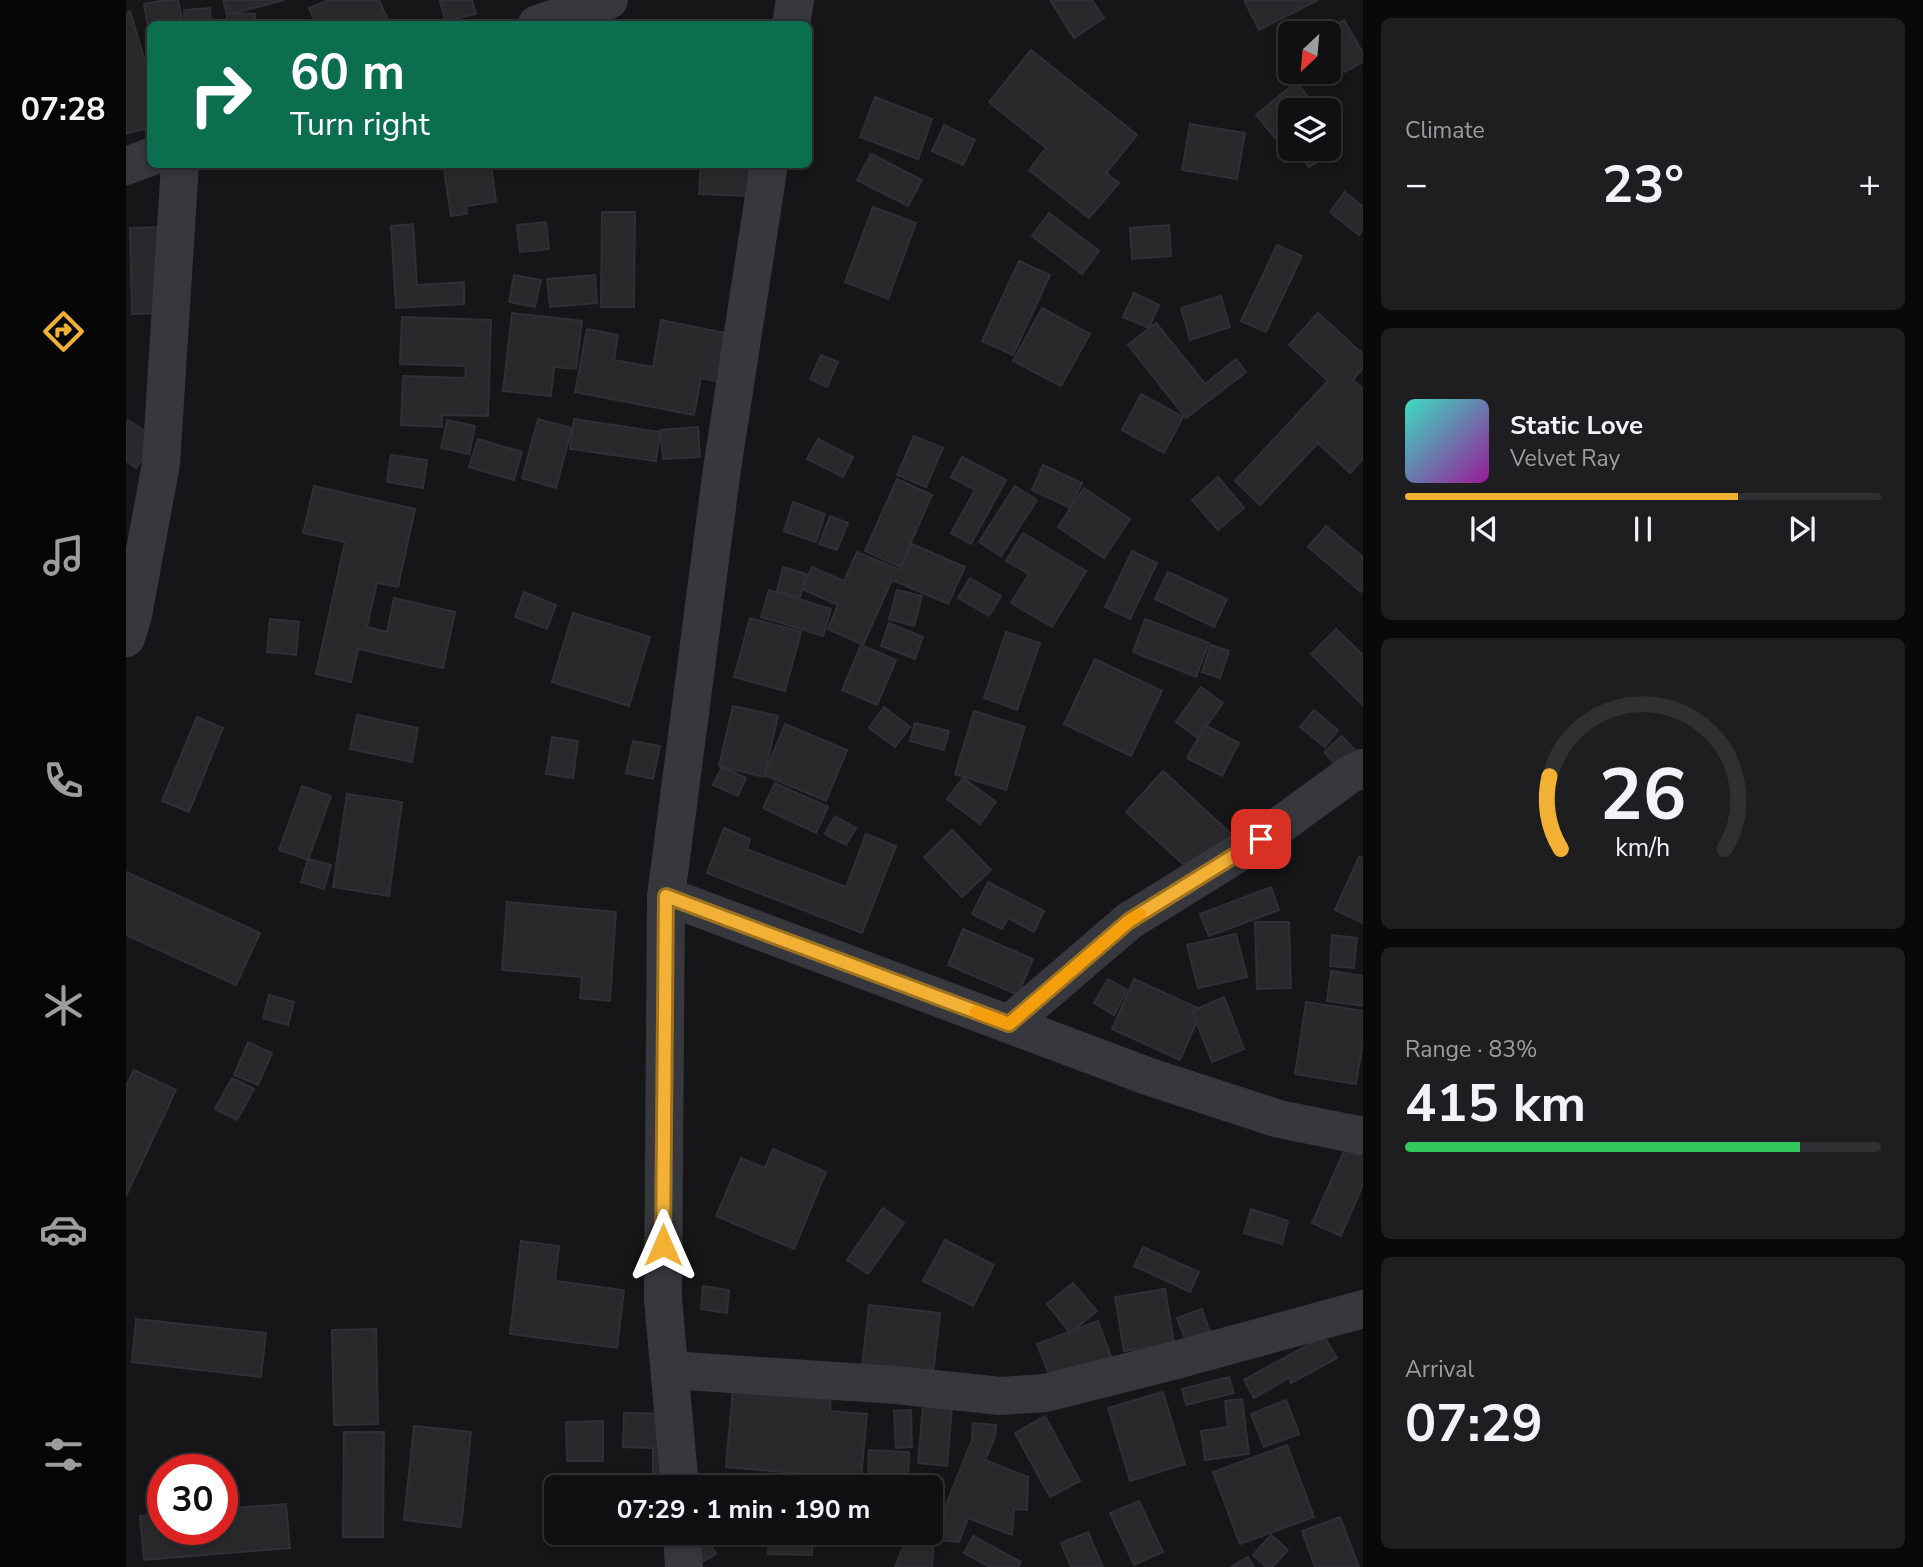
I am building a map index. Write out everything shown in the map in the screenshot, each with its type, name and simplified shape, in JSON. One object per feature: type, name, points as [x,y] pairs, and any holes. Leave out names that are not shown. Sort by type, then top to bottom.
[{"type":"street","points":[[546,21],[609,0]]},
{"type":"street","points":[[792,21],[795,0]]},
{"type":"street","points":[[126,166],[147,159]]},
{"type":"street","points":[[126,638],[133,615],[161,464],[180,168]]},
{"type":"street","points":[[679,1475],[663,1298],[666,896],[722,469],[768,168]]},
{"type":"street","points":[[1009,1024],[1129,921],[1261,839],[1349,775],[1363,768]]},
{"type":"street","points":[[666,896],[1150,1077],[1279,1119],[1363,1136]]},
{"type":"street","points":[[670,1370],[896,1385],[1000,1396],[1045,1392],[1176,1360],[1363,1309]]},
{"type":"street","points":[[683,1545],[684,1567]]},
{"type":"building","points":[[178,0],[182,21],[147,21],[144,4]]},
{"type":"building","points":[[223,0],[284,0],[227,15]]},
{"type":"building","points":[[329,0],[379,0],[389,21],[315,21],[309,8]]},
{"type":"building","points":[[440,0],[472,0],[476,14],[445,21]]},
{"type":"building","points":[[1050,0],[1092,0],[1104,18],[1074,38]]},
{"type":"building","points":[[1244,0],[1318,0],[1259,30]]},
{"type":"building","points":[[210,8],[211,21],[185,21],[184,10]]},
{"type":"building","points":[[130,11],[147,68],[147,128],[126,134],[126,13]]},
{"type":"building","points":[[227,13],[255,14],[255,21],[227,21]]},
{"type":"building","points":[[1344,20],[1363,53],[1363,62],[1345,72],[1341,65],[1341,22]]},
{"type":"building","points":[[1031,50],[1137,135],[1106,173],[1119,183],[1089,218],[1029,170],[1046,148],[989,102]]},
{"type":"building","points":[[1294,84],[1298,84],[1309,98],[1278,98],[1278,142],[1256,115]]},
{"type":"building","points":[[875,97],[932,119],[918,159],[860,137]]},
{"type":"building","points":[[1190,124],[1245,133],[1237,179],[1182,170]]},
{"type":"building","points":[[944,125],[975,140],[963,165],[932,151]]},
{"type":"building","points":[[871,154],[922,180],[908,206],[857,180]]},
{"type":"building","points":[[1305,161],[1319,161],[1309,167]]},
{"type":"building","points":[[492,168],[496,202],[466,206],[467,214],[451,216],[444,170]]},
{"type":"building","points":[[701,168],[776,168],[774,197],[699,194]]},
{"type":"building","points":[[1345,192],[1363,207],[1363,229],[1359,235],[1330,212]]},
{"type":"building","points":[[873,207],[916,223],[888,299],[845,282]]},
{"type":"building","points":[[602,212],[635,212],[634,307],[601,307]]},
{"type":"building","points":[[1049,213],[1099,251],[1082,274],[1032,236]]},
{"type":"building","points":[[546,222],[549,249],[520,252],[517,225]]},
{"type":"building","points":[[413,224],[417,285],[464,282],[464,304],[396,308],[391,226]]},
{"type":"building","points":[[1169,225],[1171,256],[1132,259],[1130,228]]},
{"type":"building","points":[[172,227],[174,313],[132,314],[130,228]]},
{"type":"building","points":[[1277,245],[1302,256],[1266,332],[1241,321]]},
{"type":"building","points":[[1019,261],[1050,275],[1013,355],[982,341]]},
{"type":"building","points":[[514,275],[541,280],[535,307],[509,302]]},
{"type":"building","points":[[595,275],[597,303],[550,307],[547,279]]},
{"type":"building","points":[[1134,293],[1159,305],[1149,328],[1123,317]]},
{"type":"building","points":[[1221,296],[1230,327],[1190,340],[1181,308]]},
{"type":"building","points":[[1042,308],[1090,334],[1061,386],[1013,361]]},
{"type":"building","points":[[512,313],[582,321],[576,369],[554,367],[551,396],[503,391]]},
{"type":"building","points":[[1318,313],[1363,354],[1363,368],[1353,380],[1363,389],[1363,459],[1350,473],[1318,443],[1260,505],[1235,481],[1328,381],[1289,345]]},
{"type":"building","points":[[402,317],[491,320],[488,416],[442,415],[442,427],[401,425],[403,376],[465,378],[466,366],[400,364]]},
{"type":"building","points":[[661,320],[735,335],[726,383],[701,378],[694,415],[575,392],[587,329],[618,335],[614,360],[653,367]]},
{"type":"building","points":[[1156,323],[1205,384],[1236,359],[1246,372],[1186,418],[1128,345]]},
{"type":"building","points":[[821,355],[838,362],[827,387],[810,379]]},
{"type":"building","points":[[1141,394],[1183,417],[1164,453],[1122,430]]},
{"type":"building","points":[[538,419],[572,428],[556,488],[522,478]]},
{"type":"building","points":[[574,419],[660,432],[656,461],[570,449]]},
{"type":"building","points":[[128,420],[156,438],[136,468],[126,461]]},
{"type":"building","points":[[447,420],[475,426],[469,454],[441,448]]},
{"type":"building","points":[[698,427],[700,457],[663,459],[660,430]]},
{"type":"building","points":[[914,436],[943,448],[926,487],[897,475]]},
{"type":"building","points":[[478,439],[522,452],[514,480],[469,467]]},
{"type":"building","points":[[818,439],[853,457],[843,477],[807,459]]},
{"type":"building","points":[[391,455],[427,460],[423,488],[387,482]]},
{"type":"building","points":[[962,457],[1006,480],[971,544],[951,533],[975,490],[951,477]]},
{"type":"building","points":[[1043,465],[1082,483],[1070,508],[1032,490]]},
{"type":"building","points":[[1218,477],[1244,508],[1218,530],[1192,500]]},
{"type":"building","points":[[897,479],[932,495],[900,567],[865,551]]},
{"type":"building","points":[[314,486],[415,509],[398,587],[377,583],[367,627],[387,632],[394,598],[455,612],[443,668],[358,649],[351,682],[316,674],[345,542],[303,533]]},
{"type":"building","points":[[1015,486],[1037,500],[1001,556],[979,542]]},
{"type":"building","points":[[1084,488],[1130,519],[1104,558],[1058,527]]},
{"type":"building","points":[[793,502],[825,514],[816,542],[784,531]]},
{"type":"building","points":[[830,516],[848,523],[837,550],[819,544]]},
{"type":"building","points":[[1326,526],[1363,557],[1361,592],[1308,547]]},
{"type":"building","points":[[1023,533],[1086,571],[1052,627],[1011,603],[1029,574],[1006,561]]},
{"type":"building","points":[[912,544],[965,567],[948,604],[892,580],[863,645],[828,629],[838,605],[802,589],[812,567],[844,581],[857,552],[900,570]]},
{"type":"building","points":[[1132,551],[1157,563],[1130,619],[1105,607]]},
{"type":"building","points":[[783,567],[806,574],[800,597],[777,591]]},
{"type":"building","points":[[1168,572],[1227,599],[1214,627],[1155,599]]},
{"type":"building","points":[[970,578],[1001,596],[989,616],[958,598]]},
{"type":"building","points":[[769,590],[831,609],[823,636],[761,617]]},
{"type":"building","points":[[897,590],[922,596],[914,626],[889,619]]},
{"type":"building","points":[[524,592],[556,605],[547,629],[515,617]]},
{"type":"building","points":[[573,613],[650,637],[629,706],[552,682]]},
{"type":"building","points":[[750,618],[801,632],[785,691],[734,677]]},
{"type":"building","points":[[270,619],[299,622],[296,655],[267,652]]},
{"type":"building","points":[[1145,619],[1209,643],[1196,677],[1133,652]]},
{"type":"building","points":[[889,623],[923,637],[915,659],[881,646]]},
{"type":"building","points":[[1336,629],[1363,655],[1363,705],[1311,654]]},
{"type":"building","points":[[1006,632],[1040,643],[1017,710],[984,698]]},
{"type":"building","points":[[861,645],[896,660],[877,705],[842,690]]},
{"type":"building","points":[[1211,645],[1229,651],[1220,678],[1202,672]]},
{"type":"building","points":[[1095,659],[1162,691],[1131,756],[1064,724]]},
{"type":"building","points":[[1201,687],[1223,703],[1198,738],[1176,722]]},
{"type":"building","points":[[733,706],[778,716],[764,777],[719,766]]},
{"type":"building","points":[[884,707],[910,727],[895,747],[869,728]]},
{"type":"building","points":[[1314,710],[1338,730],[1325,747],[1300,727]]},
{"type":"building","points":[[974,711],[1025,727],[1006,790],[955,774]]},
{"type":"building","points":[[357,715],[418,728],[412,762],[350,749]]},
{"type":"building","points":[[197,717],[223,728],[189,812],[162,801]]},
{"type":"building","points":[[915,723],[949,731],[944,750],[910,741]]},
{"type":"building","points":[[785,724],[847,750],[826,801],[764,775]]},
{"type":"building","points":[[1205,725],[1239,743],[1222,776],[1187,758]]},
{"type":"building","points":[[1342,736],[1363,759],[1347,777],[1324,752]]},
{"type":"building","points":[[552,737],[578,741],[573,778],[546,774]]},
{"type":"building","points":[[633,741],[660,746],[653,779],[626,773]]},
{"type":"building","points":[[722,767],[746,778],[738,796],[713,785]]},
{"type":"building","points":[[1163,771],[1241,843],[1204,883],[1126,812]]},
{"type":"building","points":[[963,778],[996,802],[980,824],[947,799]]},
{"type":"building","points":[[775,783],[828,807],[816,833],[763,808]]},
{"type":"building","points":[[302,786],[331,796],[308,860],[279,850]]},
{"type":"building","points":[[347,794],[402,802],[389,896],[333,887]]},
{"type":"building","points":[[835,816],[856,828],[846,845],[825,834]]},
{"type":"building","points":[[724,828],[750,839],[747,849],[846,887],[866,834],[896,846],[862,933],[707,873]]},
{"type":"building","points":[[952,830],[991,870],[962,897],[924,857]]},
{"type":"building","points":[[1359,857],[1363,858],[1363,923],[1335,910]]},
{"type":"building","points":[[308,859],[331,865],[324,889],[301,882]]},
{"type":"building","points":[[126,872],[260,933],[236,985],[126,935]]},
{"type":"building","points":[[988,882],[1044,911],[1034,932],[1008,918],[1002,929],[972,914]]},
{"type":"building","points":[[1271,887],[1279,910],[1209,936],[1200,914]]},
{"type":"building","points":[[507,902],[616,912],[610,1001],[580,998],[582,977],[502,970]]},
{"type":"building","points":[[1255,922],[1289,922],[1291,988],[1257,989]]},
{"type":"building","points":[[963,929],[1033,959],[1018,995],[948,965]]},
{"type":"building","points":[[1236,934],[1247,977],[1198,988],[1187,945]]},
{"type":"building","points":[[1332,935],[1357,938],[1354,968],[1330,966]]},
{"type":"building","points":[[1331,971],[1363,976],[1363,1006],[1327,1001]]},
{"type":"building","points":[[1108,979],[1127,990],[1114,1015],[1094,1003]]},
{"type":"building","points":[[1134,979],[1202,1010],[1180,1060],[1112,1029]]},
{"type":"building","points":[[269,995],[294,1002],[288,1025],[263,1018]]},
{"type":"building","points":[[1224,997],[1244,1049],[1212,1062],[1192,1011]]},
{"type":"building","points":[[1306,1002],[1363,1011],[1363,1042],[1356,1084],[1295,1074]]},
{"type":"building","points":[[248,1042],[272,1053],[258,1085],[234,1075]]},
{"type":"building","points":[[134,1070],[176,1090],[126,1196],[126,1086]]},
{"type":"building","points":[[232,1078],[254,1089],[237,1120],[215,1109]]},
{"type":"building","points":[[773,1149],[826,1172],[794,1249],[716,1216],[741,1158],[765,1168]]},
{"type":"building","points":[[1345,1149],[1363,1157],[1363,1185],[1341,1236],[1312,1223]]},
{"type":"building","points":[[883,1208],[904,1223],[868,1274],[847,1260]]},
{"type":"building","points":[[1251,1209],[1288,1221],[1282,1244],[1244,1233]]},
{"type":"building","points":[[945,1240],[994,1265],[973,1306],[923,1281]]},
{"type":"building","points":[[521,1241],[559,1246],[555,1281],[624,1290],[617,1348],[510,1334]]},
{"type":"building","points":[[1143,1247],[1199,1272],[1190,1292],[1134,1266]]},
{"type":"building","points":[[1073,1283],[1097,1311],[1070,1333],[1047,1304]]},
{"type":"building","points":[[703,1286],[729,1290],[727,1313],[701,1309]]},
{"type":"building","points":[[1165,1289],[1174,1343],[1124,1351],[1115,1297]]},
{"type":"building","points":[[869,1305],[940,1313],[933,1374],[862,1366]]},
{"type":"building","points":[[1202,1309],[1210,1332],[1186,1341],[1177,1318]]},
{"type":"building","points":[[136,1319],[266,1333],[261,1377],[132,1362]]},
{"type":"building","points":[[1098,1321],[1112,1359],[1052,1382],[1037,1344]]},
{"type":"building","points":[[376,1329],[378,1424],[334,1425],[332,1330]]},
{"type":"building","points":[[1324,1336],[1337,1358],[1291,1383],[1289,1378],[1254,1398],[1244,1380]]},
{"type":"building","points":[[1229,1377],[1234,1393],[1186,1405],[1182,1389]]},
{"type":"building","points":[[733,1387],[831,1396],[830,1411],[867,1414],[861,1475],[816,1475],[726,1467]]},
{"type":"building","points":[[1163,1392],[1185,1464],[1130,1481],[1108,1408]]},
{"type":"building","points":[[1242,1399],[1249,1454],[1205,1460],[1201,1431],[1228,1427],[1225,1401]]},
{"type":"building","points":[[1286,1400],[1299,1434],[1264,1447],[1251,1414]]},
{"type":"building","points":[[923,1405],[952,1407],[947,1466],[918,1463]]},
{"type":"building","points":[[911,1410],[912,1447],[896,1448],[894,1411]]},
{"type":"building","points":[[624,1413],[682,1414],[681,1475],[653,1475],[653,1448],[623,1447]]},
{"type":"building","points":[[1045,1416],[1080,1481],[1050,1497],[1015,1433]]},
{"type":"building","points":[[603,1421],[603,1461],[567,1461],[566,1422]]},
{"type":"building","points":[[973,1423],[996,1425],[995,1437],[985,1460],[1028,1477],[1027,1510],[1014,1509],[1012,1535],[968,1518],[959,1542],[943,1541],[946,1505],[972,1440]]},
{"type":"building","points":[[414,1426],[471,1432],[461,1527],[404,1520]]},
{"type":"building","points":[[344,1432],[384,1432],[383,1537],[343,1537]]},
{"type":"building","points":[[1287,1445],[1314,1517],[1240,1544],[1213,1472]]},
{"type":"building","points":[[869,1450],[909,1452],[908,1475],[868,1475]]},
{"type":"building","points":[[1139,1501],[1163,1552],[1134,1565],[1110,1513]]},
{"type":"building","points":[[286,1504],[290,1548],[144,1560],[140,1516],[147,1515],[147,1545],[238,1545],[238,1508]]},
{"type":"building","points":[[1340,1517],[1359,1567],[1315,1567],[1302,1531]]},
{"type":"building","points":[[1088,1532],[1103,1567],[1071,1567],[1061,1543]]},
{"type":"building","points":[[1271,1535],[1288,1550],[1272,1567],[1266,1567],[1253,1555]]},
{"type":"building","points":[[973,1536],[1021,1562],[1018,1567],[990,1567],[964,1553]]},
{"type":"building","points":[[673,1545],[711,1545],[716,1554],[692,1567]]},
{"type":"building","points":[[768,1545],[812,1545],[812,1555],[768,1554]]},
{"type":"building","points":[[904,1545],[934,1545],[932,1567],[895,1567]]},
{"type":"building","points":[[1248,1557],[1254,1567],[1231,1567]]},
{"type":"slow traffic","points":[[976,1012],[1009,1024],[1140,914]]},
{"type":"route","points":[[663,1245],[666,896],[1009,1024],[1129,921],[1261,839]]}]
